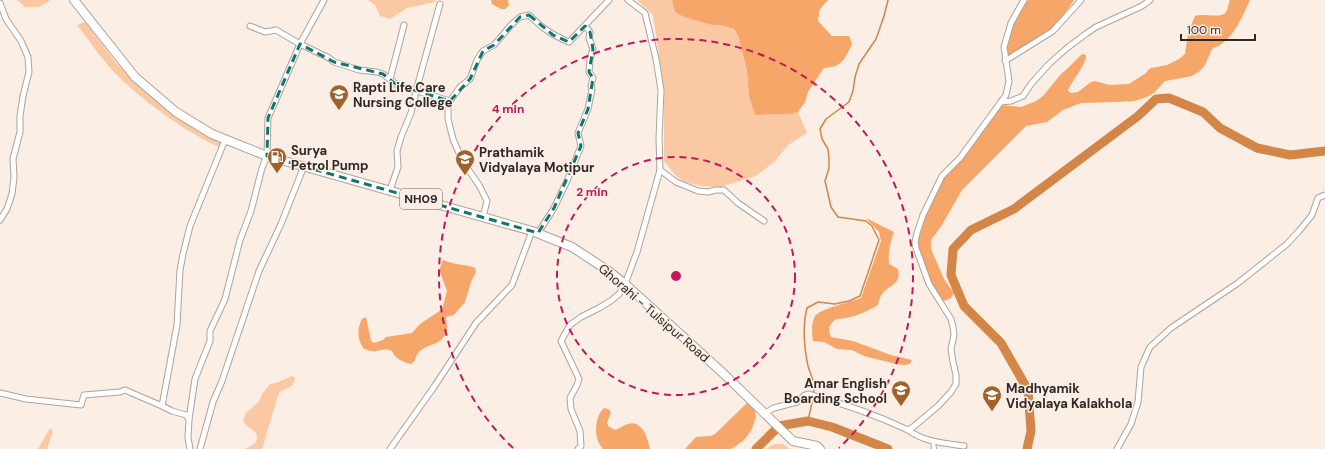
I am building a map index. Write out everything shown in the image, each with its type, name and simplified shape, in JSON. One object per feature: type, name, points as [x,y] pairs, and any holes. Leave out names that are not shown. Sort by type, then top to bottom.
[{"type":"main road","name":"Ghorahi - Tulsipur Road","points":[[74,0],[135,77],[176,112],[212,134],[267,156],[535,232],[580,251],[625,284],[765,413]]},
{"type":"main road","name":"NH09","points":[[765,413],[794,440],[817,446],[820,449]]},
{"type":"street","points":[[190,449],[188,438],[189,419],[195,379],[210,341],[210,331],[225,299],[240,240],[251,211],[262,168],[267,156],[268,118],[300,44],[324,0]]},
{"type":"street","points":[[483,217],[487,201],[479,185],[463,162],[453,139],[448,119],[450,101],[460,88],[470,79],[477,60],[483,51],[494,45],[520,17],[529,16],[538,25],[553,35],[569,42],[609,0]]},
{"type":"street","points":[[578,449],[581,446],[580,431],[571,409],[570,398],[577,385],[578,378],[562,341],[570,325],[581,317],[612,300],[619,294],[625,284],[637,252],[660,170],[659,138],[661,90],[656,59],[645,13],[628,0]]},
{"type":"street","points":[[908,430],[938,406],[956,384],[956,375],[951,349],[954,335],[951,319],[929,284],[916,248],[915,242],[917,232],[923,215],[942,176],[960,158],[1006,95],[1009,81],[1004,47],[1011,23],[1024,0]]},
{"type":"street","points":[[1005,61],[1053,31],[1081,0]]},
{"type":"street","points":[[1001,102],[1012,101],[1023,96],[1049,64],[1087,33],[1096,27],[1142,6],[1150,0]]},
{"type":"street","points":[[0,3],[6,19],[21,41],[28,57],[28,72],[22,96],[20,132],[13,159],[14,177],[12,194],[7,209],[0,220]]},
{"type":"street","points":[[390,190],[398,167],[397,151],[411,113],[440,4]]},
{"type":"street","points":[[390,79],[404,25]]},
{"type":"street","points":[[250,26],[265,32],[276,30],[334,62],[359,70],[383,74],[397,84],[450,101]]},
{"type":"street","points":[[390,449],[434,387],[476,323],[512,285],[535,232],[554,208],[567,181],[581,146],[578,133],[588,109],[592,89],[591,86],[593,78],[589,72],[590,59],[593,49],[589,38],[590,32],[585,26]]},
{"type":"street","points":[[162,406],[177,325],[180,270],[183,254],[190,226],[225,140]]},
{"type":"street","points":[[200,449],[213,402],[222,381],[259,271],[281,224],[304,166]]},
{"type":"street","points":[[660,170],[676,182],[698,191],[708,192],[724,190],[738,203],[764,221]]},
{"type":"street","points":[[1117,449],[1131,424],[1138,402],[1141,367],[1150,347],[1171,328],[1238,283],[1287,244],[1312,215],[1318,198],[1325,195]]},
{"type":"street","points":[[0,393],[26,399],[81,405],[84,394],[120,392],[125,390],[172,411],[186,415],[189,419]]},
{"type":"street","points":[[765,413],[774,408],[797,402],[808,394],[818,396],[893,422],[916,436],[932,441],[964,446]]},
{"type":"street","points":[[932,441],[934,449]]},
{"type":"highlighted area","points":[[529,15],[553,35],[569,42],[585,26],[590,32],[593,49],[589,72],[593,78],[588,109],[578,133],[581,146],[554,208],[538,233],[267,156],[268,118],[300,44],[334,62],[383,74],[397,85],[450,101],[470,79],[483,51],[494,45],[520,17]]},
{"type":"shaded area","points":[[17,0],[51,0],[39,7],[25,7]]},
{"type":"shaded area","points":[[368,0],[437,0],[431,3],[407,8],[390,19],[380,16],[375,5]]},
{"type":"shaded area","points":[[491,0],[508,0],[509,5],[505,9],[501,9],[492,4]]},
{"type":"shaded area","points":[[637,0],[672,0],[675,12],[684,17],[712,25],[722,25],[734,29],[739,38],[747,71],[749,96],[755,115],[790,114],[798,112],[807,133],[788,145],[774,162],[756,176],[720,187],[693,184],[683,181],[675,175],[664,161],[664,90],[653,15]]},
{"type":"shaded area","points":[[672,0],[828,0],[820,9],[818,21],[832,36],[849,36],[852,44],[845,58],[839,64],[824,68],[808,92],[805,102],[798,112],[790,114],[755,115],[749,96],[747,71],[739,38],[734,29],[722,25],[712,25],[684,17],[675,12]]},
{"type":"shaded area","points":[[1028,0],[1074,0],[1053,30],[1007,57],[1006,47],[1014,22]]},
{"type":"shaded area","points":[[1230,0],[1250,0],[1236,29],[1226,41],[1212,49],[1205,65],[1200,71],[1192,76],[1165,81],[1154,93],[1147,97],[1134,101],[1081,103],[1063,110],[1047,122],[1026,126],[962,190],[942,225],[931,240],[931,249],[944,279],[954,293],[951,298],[944,301],[929,277],[919,249],[918,233],[945,176],[963,159],[1002,105],[1021,107],[1036,101],[1043,96],[1061,74],[1082,54],[1086,55],[1084,64],[1068,91],[1071,93],[1078,92],[1091,82],[1095,81],[1110,85],[1129,84],[1151,68],[1167,65],[1179,59],[1185,54],[1188,33],[1195,16],[1216,16],[1224,14],[1227,11]]},
{"type":"shaded area","points":[[85,22],[118,65],[136,82],[210,137],[221,142],[219,147],[191,132],[163,114],[124,82],[108,66],[77,25]]},
{"type":"shaded area","points":[[866,218],[894,232],[890,248],[889,264],[898,269],[898,278],[895,283],[882,294],[878,305],[858,315],[833,321],[829,328],[830,335],[831,337],[853,341],[891,355],[912,360],[910,364],[896,364],[864,356],[852,350],[837,349],[824,342],[813,341],[812,325],[815,316],[818,313],[861,298],[881,241],[879,232]]},
{"type":"shaded area","points":[[443,260],[475,268],[476,272],[471,282],[465,302],[454,315],[446,317],[447,329],[442,339],[419,352],[414,362],[411,364],[400,360],[392,351],[389,350],[370,351],[364,349],[358,334],[362,319],[366,317],[371,341],[374,343],[383,340],[386,337],[412,333],[420,324],[441,310],[447,291],[440,272]]},
{"type":"shaded area","points":[[292,376],[295,378],[293,384],[279,393],[262,449],[245,449],[254,444],[257,440],[257,436],[254,431],[243,421],[246,413],[259,402],[262,394],[270,384]]},
{"type":"shaded area","points":[[747,403],[755,409],[756,417],[752,429],[743,441],[731,449],[685,449],[696,437],[711,436],[715,434]]},
{"type":"shaded area","points":[[604,408],[611,412],[607,423],[609,427],[616,430],[628,424],[637,424],[644,431],[650,449],[603,449],[598,441],[596,428],[599,415]]},
{"type":"shaded area","points":[[50,428],[53,432],[47,449],[38,449]]},
{"type":"shaded area","points":[[774,444],[783,444],[790,449],[766,449]]},
{"type":"waterway","points":[[808,421],[813,400],[814,387],[813,379],[808,366],[805,345],[804,323],[807,308],[818,302],[835,304],[849,301],[860,296],[879,240],[872,226],[866,221],[838,217],[831,207],[825,181],[829,168],[828,149],[822,139],[820,129],[826,119],[849,102],[859,64],[876,39],[888,0]]},
{"type":"waterway","points":[[1027,449],[1031,431],[1028,390],[1001,343],[964,306],[951,275],[953,249],[971,230],[1014,209],[1138,116],[1156,99],[1169,98],[1203,112],[1220,128],[1257,148],[1290,155],[1325,151]]},
{"type":"waterway","points":[[756,449],[779,426],[808,421],[832,427],[888,449]]},
{"type":"place","name":"Rapti Life Care Nursing College","points":[[339,111]]},
{"type":"place","name":"Surya Petrol Pump","points":[[277,174]]},
{"type":"place","name":"Prathamik Vidyalaya Motipur","points":[[465,176]]},
{"type":"place","name":"Amar English Boarding School","points":[[901,407]]},
{"type":"place","name":"Madhyamik Vidyalaya Kalakhola","points":[[992,412]]}]
